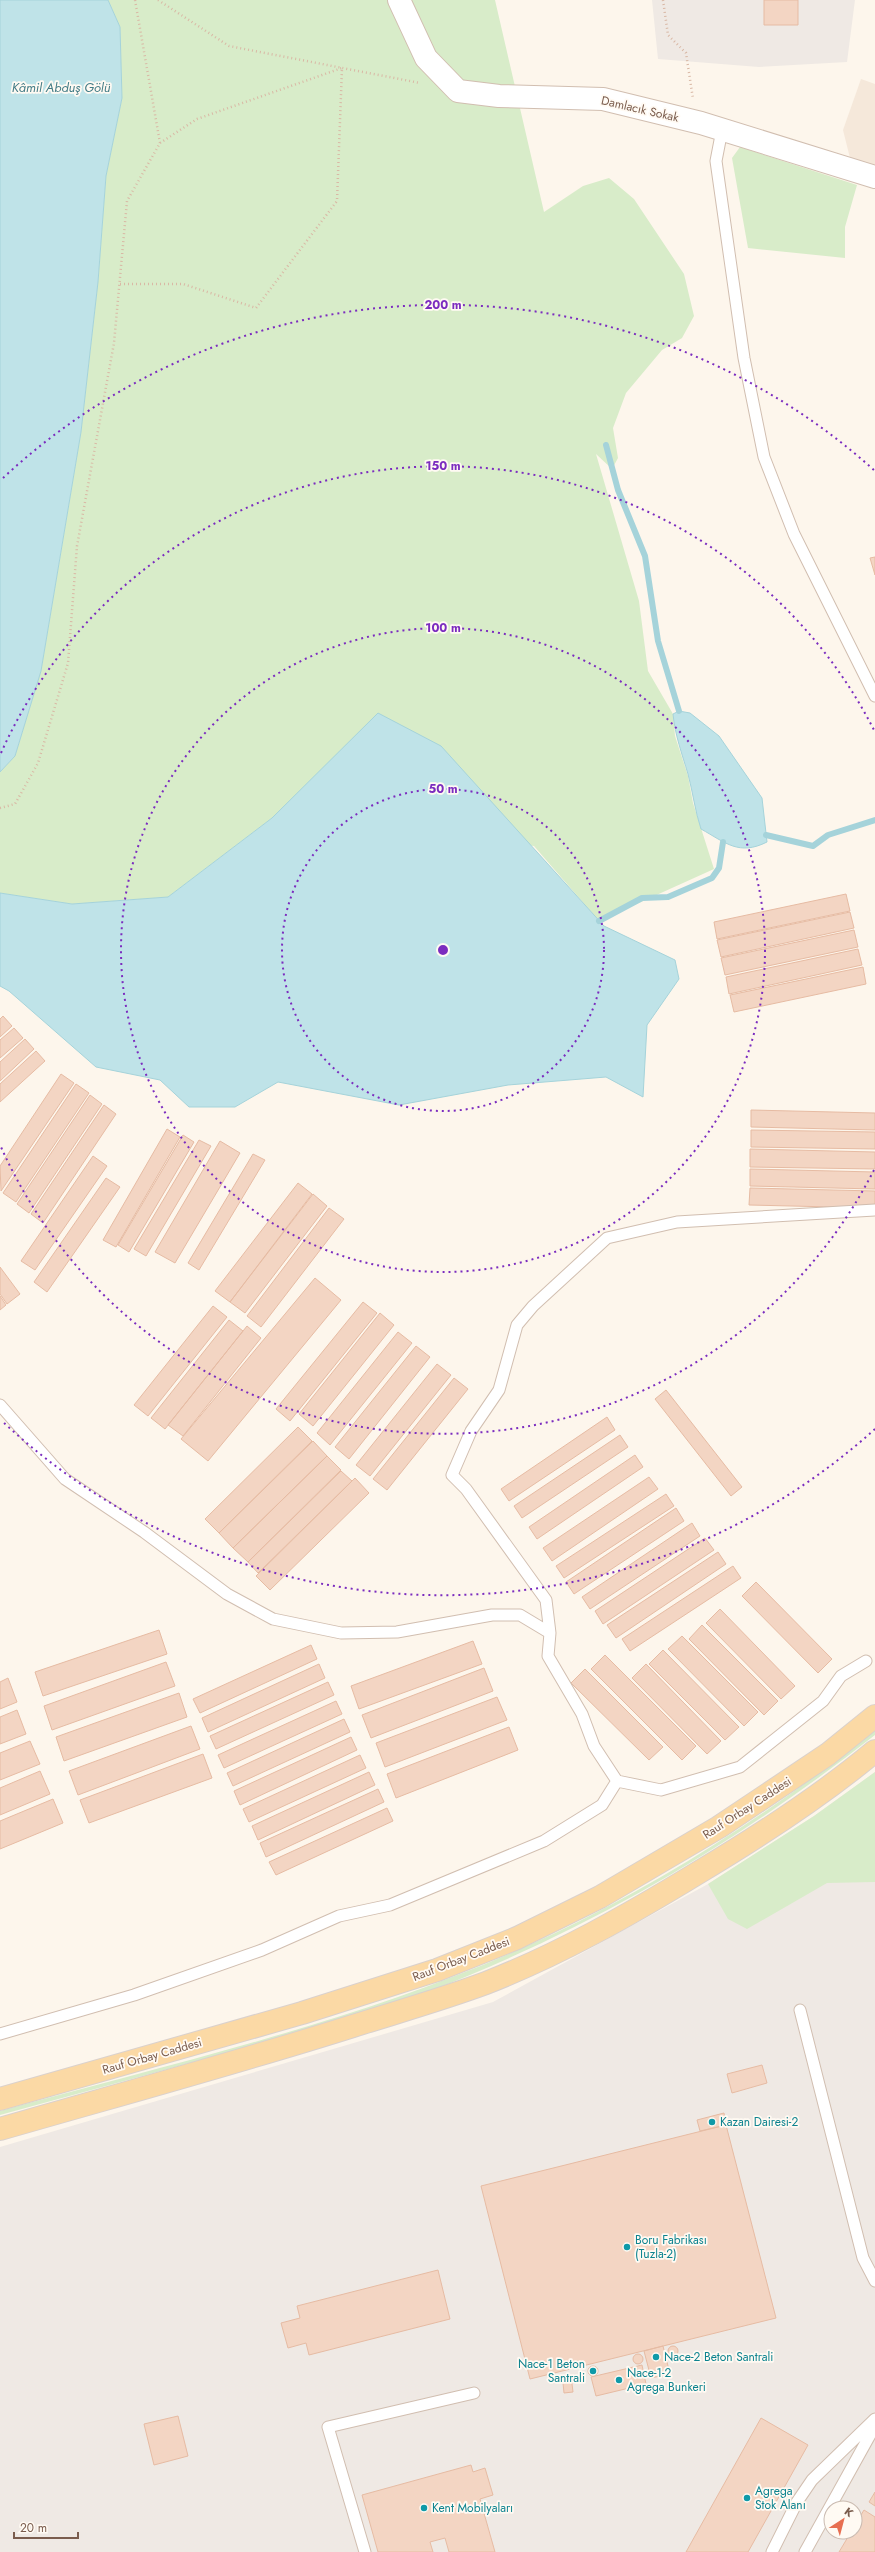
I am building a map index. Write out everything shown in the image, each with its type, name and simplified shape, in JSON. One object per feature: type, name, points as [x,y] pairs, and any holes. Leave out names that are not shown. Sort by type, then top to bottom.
[{"type":"main road","name":"Rauf Orbay Caddesi","points":[[0,2099],[302,2013],[437,1970],[517,1938],[600,1897],[719,1827],[828,1754],[875,1716]]},
{"type":"main road","points":[[0,2128],[273,2051],[486,1983],[530,1964],[609,1926],[733,1852],[834,1784],[875,1751]]},
{"type":"street","points":[[399,0],[426,58],[458,91]]},
{"type":"street","name":"Damlacık Sokak","points":[[458,91],[499,96],[603,99],[696,122],[875,177]]},
{"type":"lane","points":[[722,130],[716,161],[744,358],[764,457],[794,534],[875,696]]},
{"type":"lane","points":[[866,1661],[841,1676],[823,1701],[740,1767],[661,1790],[617,1781],[594,1746],[582,1714],[548,1656],[550,1633],[546,1600],[466,1489],[452,1475],[471,1431],[499,1390],[517,1325],[533,1306],[607,1238],[677,1222],[875,1210]]},
{"type":"lane","points":[[0,1405],[65,1478],[144,1532],[227,1594],[273,1619],[341,1633],[397,1632],[492,1615],[520,1615],[550,1633]]},
{"type":"lane","points":[[0,2034],[134,1996],[262,1950],[339,1916],[390,1906],[544,1841],[602,1805],[617,1781]]},
{"type":"lane","points":[[800,2010],[863,2258],[875,2281]]},
{"type":"lane","points":[[365,2552],[328,2427],[474,2394]]},
{"type":"lane","points":[[772,2550],[797,2502],[812,2480],[875,2419]]},
{"type":"lane","points":[[806,2552],[875,2426]]},
{"type":"path","points":[[135,0],[160,143]]},
{"type":"path","points":[[158,0],[229,46],[458,91]]},
{"type":"path","points":[[663,0],[668,35],[686,53],[696,122]]},
{"type":"path","points":[[0,808],[15,804],[38,763],[68,663],[77,546],[114,342],[127,201],[160,143],[198,119],[342,68]]},
{"type":"path","points":[[120,284],[182,284],[256,308],[336,201],[342,68]]},
{"type":"shaded area","points":[[652,0],[855,0],[847,62],[759,67],[658,59]]},
{"type":"shaded area","points":[[861,79],[875,84],[875,170],[851,162],[843,130]]},
{"type":"shaded area","points":[[875,1772],[875,2552],[0,2552],[0,2147],[493,2002],[708,1884],[814,1816]]},
{"type":"green space","points":[[108,0],[495,0],[544,212],[583,186],[609,178],[634,199],[684,274],[694,316],[682,338],[662,350],[626,393],[613,428],[618,458],[612,469],[596,454],[639,601],[648,671],[673,714],[675,736],[688,776],[693,803],[714,869],[599,921],[534,846],[272,818],[168,897],[72,904],[0,893],[0,772],[15,756],[41,671],[81,432],[98,282],[106,176],[122,98],[120,27]]},
{"type":"green space","points":[[740,147],[857,185],[845,227],[845,258],[748,248],[732,158]]},
{"type":"green space","points":[[875,1730],[875,1735],[824,1774],[772,1811],[718,1846],[607,1910],[550,1939],[491,1966],[401,2001],[154,2073],[0,2115],[0,2111],[210,2054],[350,2013],[419,1990],[487,1963],[553,1934],[596,1913],[679,1867],[799,1788]]},
{"type":"green space","points":[[875,1772],[875,1882],[827,1883],[747,1929],[728,1919],[708,1884],[814,1816]]},
{"type":"water","name":"Kâmil Abduş Gölü","points":[[0,0],[108,0],[120,27],[122,98],[106,176],[98,282],[81,432],[41,671],[15,756],[0,772]]},
{"type":"water","points":[[679,711],[690,713],[719,736],[762,798],[767,842],[748,848],[740,848],[725,843],[701,829],[688,774],[675,729],[673,714]]},
{"type":"water","points":[[378,713],[441,746],[604,926],[675,960],[679,979],[647,1025],[643,1097],[606,1077],[508,1085],[399,1105],[278,1082],[235,1107],[189,1107],[160,1080],[96,1067],[9,991],[0,986],[0,893],[72,904],[168,897],[272,818]]},
{"type":"building","points":[[764,0],[798,0],[798,25],[764,25]]},
{"type":"building","points":[[875,557],[875,575],[870,558]]},
{"type":"building","points":[[846,894],[850,911],[717,939],[714,922]]},
{"type":"building","points":[[850,912],[854,928],[721,957],[717,940]]},
{"type":"building","points":[[854,930],[858,947],[725,975],[721,958]]},
{"type":"building","points":[[858,949],[862,965],[729,994],[726,977]]},
{"type":"building","points":[[863,967],[866,984],[734,1012],[730,995]]},
{"type":"building","points":[[3,1016],[12,1026],[0,1037],[0,1019]]},
{"type":"building","points":[[14,1028],[23,1038],[0,1058],[0,1040]]},
{"type":"building","points":[[25,1039],[34,1049],[0,1081],[0,1062]]},
{"type":"building","points":[[36,1051],[45,1061],[0,1102],[0,1084]]},
{"type":"building","points":[[61,1074],[74,1083],[1,1191],[0,1166]]},
{"type":"building","points":[[76,1084],[89,1093],[16,1202],[3,1193]]},
{"type":"building","points":[[90,1095],[102,1104],[29,1213],[17,1204]]},
{"type":"building","points":[[104,1105],[116,1114],[43,1223],[31,1214]]},
{"type":"building","points":[[751,1110],[875,1113],[875,1130],[751,1127]]},
{"type":"building","points":[[167,1129],[180,1137],[116,1247],[103,1240]]},
{"type":"building","points":[[751,1130],[875,1132],[875,1149],[751,1147]]},
{"type":"building","points":[[183,1135],[194,1142],[129,1252],[118,1245]]},
{"type":"building","points":[[199,1140],[211,1146],[146,1256],[134,1249]]},
{"type":"building","points":[[220,1141],[240,1153],[175,1263],[155,1252]]},
{"type":"building","points":[[750,1149],[875,1152],[875,1169],[750,1167]]},
{"type":"building","points":[[253,1154],[265,1160],[199,1270],[188,1263]]},
{"type":"building","points":[[93,1156],[107,1166],[35,1270],[21,1261]]},
{"type":"building","points":[[750,1169],[875,1172],[875,1189],[750,1186]]},
{"type":"building","points":[[106,1178],[120,1187],[47,1292],[34,1282]]},
{"type":"building","points":[[298,1183],[312,1194],[230,1302],[215,1291]]},
{"type":"building","points":[[750,1188],[875,1191],[875,1208],[749,1205]]},
{"type":"building","points":[[313,1194],[327,1206],[245,1313],[230,1302]]},
{"type":"building","points":[[329,1208],[344,1219],[261,1327],[247,1316]]},
{"type":"building","points":[[0,1267],[20,1294],[7,1304],[0,1294]]},
{"type":"building","points":[[315,1278],[341,1300],[208,1461],[181,1439]]},
{"type":"building","points":[[0,1296],[6,1305],[0,1310]]},
{"type":"building","points":[[363,1302],[377,1313],[290,1421],[276,1409]]},
{"type":"building","points":[[213,1306],[227,1317],[148,1416],[134,1405]]},
{"type":"building","points":[[380,1313],[394,1325],[313,1426],[299,1414]]},
{"type":"building","points":[[229,1320],[243,1331],[165,1429],[151,1418]]},
{"type":"building","points":[[247,1326],[261,1338],[183,1436],[168,1425]]},
{"type":"building","points":[[398,1332],[412,1343],[330,1445],[317,1433]]},
{"type":"building","points":[[416,1346],[430,1357],[349,1459],[335,1447]]},
{"type":"building","points":[[437,1364],[451,1375],[370,1476],[356,1465]]},
{"type":"building","points":[[454,1378],[468,1389],[387,1490],[373,1479]]},
{"type":"building","points":[[666,1390],[742,1487],[731,1496],[655,1399]]},
{"type":"building","points":[[607,1417],[615,1430],[509,1501],[501,1489]]},
{"type":"building","points":[[298,1427],[312,1441],[219,1533],[205,1519]]},
{"type":"building","points":[[620,1435],[628,1447],[522,1518],[514,1506]]},
{"type":"building","points":[[313,1441],[327,1456],[233,1548],[219,1533]]},
{"type":"building","points":[[635,1455],[643,1467],[537,1539],[529,1527]]},
{"type":"building","points":[[327,1456],[341,1470],[248,1562],[233,1548]]},
{"type":"building","points":[[341,1471],[352,1481],[258,1573],[248,1562]]},
{"type":"building","points":[[649,1477],[658,1489],[552,1561],[543,1548]]},
{"type":"building","points":[[355,1478],[369,1493],[270,1590],[256,1576]]},
{"type":"building","points":[[666,1494],[674,1506],[564,1578],[556,1566]]},
{"type":"building","points":[[676,1508],[684,1521],[574,1594],[566,1582]]},
{"type":"building","points":[[692,1523],[700,1536],[590,1609],[582,1597]]},
{"type":"building","points":[[705,1538],[714,1550],[603,1624],[595,1611]]},
{"type":"building","points":[[718,1552],[726,1564],[616,1638],[607,1625]]},
{"type":"building","points":[[733,1566],[741,1578],[630,1651],[622,1639]]},
{"type":"building","points":[[756,1582],[832,1659],[818,1673],[742,1596]]},
{"type":"building","points":[[720,1609],[795,1686],[781,1699],[706,1623]]},
{"type":"building","points":[[702,1625],[778,1701],[764,1715],[689,1639]]},
{"type":"building","points":[[159,1630],[167,1654],[43,1696],[35,1672]]},
{"type":"building","points":[[682,1636],[758,1712],[744,1726],[668,1649]]},
{"type":"building","points":[[473,1641],[482,1664],[359,1709],[351,1686]]},
{"type":"building","points":[[311,1645],[317,1659],[200,1713],[193,1699]]},
{"type":"building","points":[[663,1650],[739,1727],[725,1740],[649,1664]]},
{"type":"building","points":[[605,1655],[696,1746],[682,1760],[591,1669]]},
{"type":"building","points":[[166,1662],[175,1686],[52,1730],[44,1706]]},
{"type":"building","points":[[319,1664],[325,1678],[208,1732],[202,1718]]},
{"type":"building","points":[[646,1664],[721,1741],[707,1754],[632,1678]]},
{"type":"building","points":[[484,1668],[493,1691],[371,1738],[362,1715]]},
{"type":"building","points":[[585,1669],[663,1747],[649,1760],[571,1683]]},
{"type":"building","points":[[8,1678],[17,1702],[0,1709],[0,1682]]},
{"type":"building","points":[[328,1682],[334,1695],[216,1749],[210,1736]]},
{"type":"building","points":[[179,1693],[187,1717],[64,1761],[56,1737]]},
{"type":"building","points":[[497,1697],[507,1720],[385,1767],[376,1743]]},
{"type":"building","points":[[336,1701],[342,1714],[224,1768],[218,1755]]},
{"type":"building","points":[[17,1710],[26,1734],[0,1744],[0,1717]]},
{"type":"building","points":[[344,1719],[350,1732],[233,1786],[227,1773]]},
{"type":"building","points":[[191,1726],[200,1749],[78,1795],[69,1771]]},
{"type":"building","points":[[509,1727],[518,1750],[396,1798],[387,1774]]},
{"type":"building","points":[[351,1737],[357,1750],[240,1805],[234,1791]]},
{"type":"building","points":[[30,1741],[40,1764],[0,1780],[0,1753]]},
{"type":"building","points":[[203,1754],[212,1778],[89,1823],[80,1800]]},
{"type":"building","points":[[360,1755],[366,1768],[249,1822],[243,1809]]},
{"type":"building","points":[[40,1771],[50,1794],[0,1815],[0,1788]]},
{"type":"building","points":[[369,1772],[375,1785],[258,1840],[252,1826]]},
{"type":"building","points":[[378,1789],[384,1802],[266,1857],[260,1843]]},
{"type":"building","points":[[53,1799],[63,1823],[0,1849],[0,1821]]},
{"type":"building","points":[[387,1808],[393,1821],[276,1875],[269,1862]]},
{"type":"building","points":[[762,2065],[767,2083],[732,2093],[727,2074]]},
{"type":"building","name":"Kazan Dairesi-2","points":[[724,2113],[726,2125],[700,2131],[697,2120]]},
{"type":"building","name":"Boru Fabrikası (Tuzla-2)","points":[[726,2125],[776,2318],[530,2379],[481,2186]]},
{"type":"building","points":[[438,2270],[450,2319],[309,2355],[306,2343],[288,2348],[281,2323],[300,2318],[297,2306]]},
{"type":"building","name":"Nace-2 Beton Santrali","points":[[663,2346],[670,2374],[651,2378],[644,2351]]},
{"type":"building","name":"Nace-2 Beton Santrali","points":[[673,2346],[678,2351],[673,2356],[668,2351]]},
{"type":"building","name":"Nace-2 Beton Santrali","points":[[638,2354],[643,2359],[638,2364],[633,2359]]},
{"type":"building","name":"Nace-1-2 Agrega Bunkeri","points":[[642,2365],[646,2384],[596,2396],[591,2377]]},
{"type":"building","name":"Nace-1 Beton Santrali","points":[[593,2366],[598,2371],[593,2376],[588,2371]]},
{"type":"building","points":[[571,2376],[573,2392],[564,2393],[563,2383],[567,2382],[566,2377]]},
{"type":"building","points":[[178,2416],[188,2456],[154,2465],[144,2424]]},
{"type":"building","name":"Agrega Stok Alanı","points":[[761,2418],[808,2445],[748,2552],[686,2552]]},
{"type":"building","name":"Kent Mobilyaları","points":[[471,2465],[473,2472],[485,2468],[493,2495],[480,2499],[495,2552],[449,2552],[445,2538],[430,2542],[433,2552],[378,2552],[362,2495]]},
{"type":"building","points":[[875,2492],[875,2506],[869,2502]]},
{"type":"building","points":[[864,2510],[875,2517],[875,2552],[839,2552],[846,2540],[863,2540]]},
{"type":"waterway","points":[[606,445],[618,490],[645,556],[658,641],[679,711]]},
{"type":"waterway","points":[[766,835],[813,846],[828,835],[875,820]]},
{"type":"waterway","points":[[599,921],[642,898],[668,897],[712,878],[719,868],[723,842]]},
{"type":"place","name":"Kazan Dairesi-2","points":[[712,2122]]},
{"type":"place","name":"Boru Fabrikası (Tuzla-2)","points":[[627,2247]]},
{"type":"place","name":"Nace-2 Beton Santrali","points":[[656,2357]]},
{"type":"place","name":"Nace-1 Beton Santrali","points":[[593,2371]]},
{"type":"place","name":"Nace-1-2 Agrega Bunkeri","points":[[619,2380]]},
{"type":"place","name":"Agrega Stok Alanı","points":[[747,2498]]},
{"type":"place","name":"Kent Mobilyaları","points":[[424,2508]]}]
